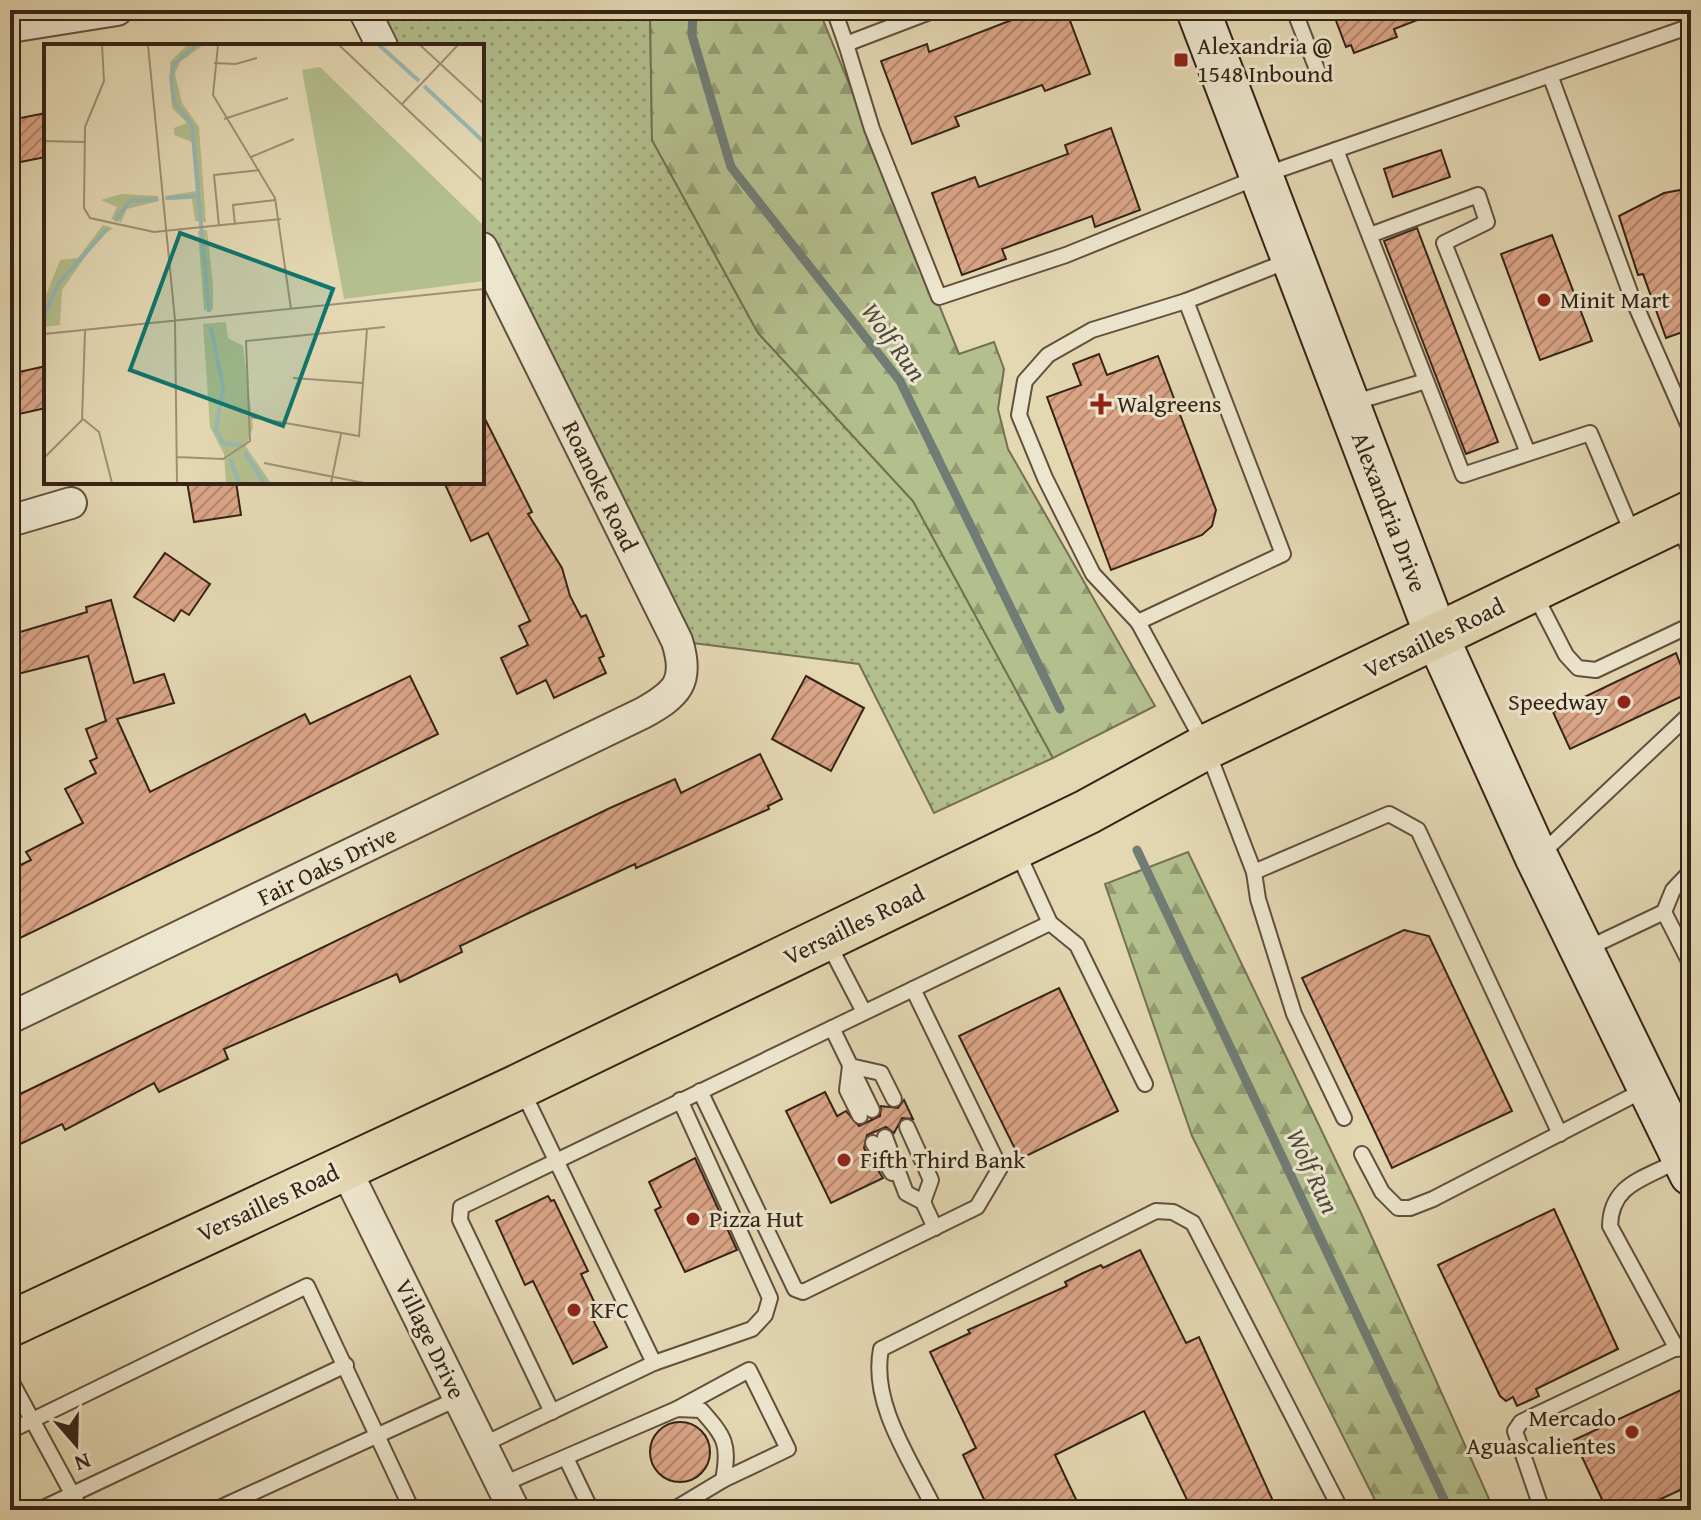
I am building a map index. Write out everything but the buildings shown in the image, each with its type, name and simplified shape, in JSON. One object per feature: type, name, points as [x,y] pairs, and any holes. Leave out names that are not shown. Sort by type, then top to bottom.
[{"type":"main road","name":"Alexandria Drive","points":[[1198,10],[1437,637],[1537,858],[1687,1166]]},
{"type":"main road","name":"Versailles Road","points":[[10,1324],[520,1086],[1015,847],[1206,747],[1635,541],[1686,529]]},
{"type":"street","points":[[10,27],[117,10]]},
{"type":"street","points":[[364,10],[381,44]]},
{"type":"street","name":"Roanoke Road","points":[[484,252],[677,641],[683,668],[679,686],[669,699],[643,713]]},
{"type":"street","points":[[10,521],[71,503]]},
{"type":"street","name":"Fair Oaks Drive","points":[[10,1018],[643,713]]},
{"type":"street","name":"Village Drive","points":[[345,1168],[508,1498]]},
{"type":"lane","points":[[834,10],[872,129],[939,297],[1066,255],[1261,176],[1691,26]]},
{"type":"lane","points":[[846,44],[935,10]]},
{"type":"lane","points":[[1294,10],[1318,72]]},
{"type":"lane","points":[[1550,75],[1631,295],[1691,431]]},
{"type":"lane","points":[[1336,150],[1463,475],[1590,433],[1635,541]]},
{"type":"lane","points":[[1370,235],[1478,195],[1487,222],[1444,243],[1528,453]]},
{"type":"lane","points":[[1293,259],[1186,301],[1092,330],[1048,355],[1025,381],[1019,415],[1045,478],[1093,574],[1138,622],[1206,747],[1254,872],[1258,899],[1294,1014],[1344,1118]]},
{"type":"lane","points":[[1138,622],[1283,554],[1186,301]]},
{"type":"lane","points":[[1348,404],[1426,381]]},
{"type":"lane","points":[[1532,590],[1566,655],[1578,668],[1596,670],[1691,625]]},
{"type":"lane","points":[[1537,858],[1691,713]]},
{"type":"lane","points":[[1254,872],[1389,814],[1408,821],[1418,830],[1560,1134]]},
{"type":"lane","points":[[1015,847],[1050,923],[1077,945],[1145,1084]]},
{"type":"lane","points":[[1582,951],[1664,912],[1673,890],[1691,871]]},
{"type":"lane","points":[[1664,912],[1691,965]]},
{"type":"lane","points":[[552,1412],[460,1220],[461,1207],[1050,923]]},
{"type":"lane","points":[[826,938],[864,1012]]},
{"type":"lane","points":[[700,1091],[795,1289],[803,1292],[977,1207],[1000,1168],[913,989]]},
{"type":"lane","points":[[832,1028],[850,1066],[847,1090],[866,1113]]},
{"type":"lane","points":[[850,1066],[881,1073],[894,1099]]},
{"type":"lane","points":[[520,1086],[654,1363]]},
{"type":"lane","points":[[1362,1154],[1382,1192],[1398,1208],[1410,1208],[1647,1089]]},
{"type":"lane","points":[[482,1445],[654,1363],[752,1329],[765,1315],[770,1298],[680,1100]]},
{"type":"lane","points":[[907,1127],[931,1180],[923,1202]]},
{"type":"lane","points":[[879,1140],[906,1193],[923,1202],[935,1228]]},
{"type":"lane","points":[[1677,1349],[1610,1226],[1611,1206],[1619,1193],[1687,1166]]},
{"type":"lane","points":[[935,1510],[881,1398],[878,1366],[881,1349],[1156,1211],[1173,1212],[1193,1223],[1341,1510]]},
{"type":"lane","points":[[10,1431],[307,1286],[412,1510]]},
{"type":"lane","points":[[1542,1510],[1515,1431],[1521,1422],[1691,1341]]},
{"type":"lane","points":[[39,1510],[346,1365]]},
{"type":"lane","points":[[508,1498],[566,1458],[677,1409],[749,1370],[788,1449],[723,1480],[676,1508]]},
{"type":"lane","points":[[10,1379],[81,1510]]},
{"type":"lane","points":[[215,1510],[459,1398]]},
{"type":"lane","points":[[677,1409],[701,1410],[717,1428],[729,1450],[723,1480]]},
{"type":"lane","points":[[566,1458],[591,1510]]},
{"type":"green space","points":[[364,10],[650,10],[652,140],[758,333],[913,501],[1053,758],[934,813],[859,664],[677,641],[484,252],[484,44],[381,44]]},
{"type":"green space","points":[[650,10],[819,10],[959,354],[994,342],[1004,369],[998,409],[1008,449],[1155,706],[1053,758],[913,501],[758,333],[652,140]]},
{"type":"green space","points":[[1188,852],[1361,1213],[1494,1510],[1380,1510],[1192,1136],[1105,884]]},
{"type":"waterway","name":"Wolf Run","points":[[693,10],[692,35],[731,167],[900,381],[1060,709]]},
{"type":"waterway","name":"Wolf Run","points":[[1137,850],[1449,1510]]},
{"type":"place","name":"Alexandria @ 1548 Inbound","points":[[1181,60]]},
{"type":"place","name":"Minit Mart","points":[[1544,300]]},
{"type":"place","name":"Walgreens","points":[[1101,404]]},
{"type":"place","name":"Speedway","points":[[1624,702]]},
{"type":"place","name":"Fifth Third Bank","points":[[844,1160]]},
{"type":"place","name":"Pizza Hut","points":[[693,1219]]},
{"type":"place","name":"KFC","points":[[574,1310]]},
{"type":"place","name":"Mercado Aguascalientes","points":[[1632,1432]]}]
